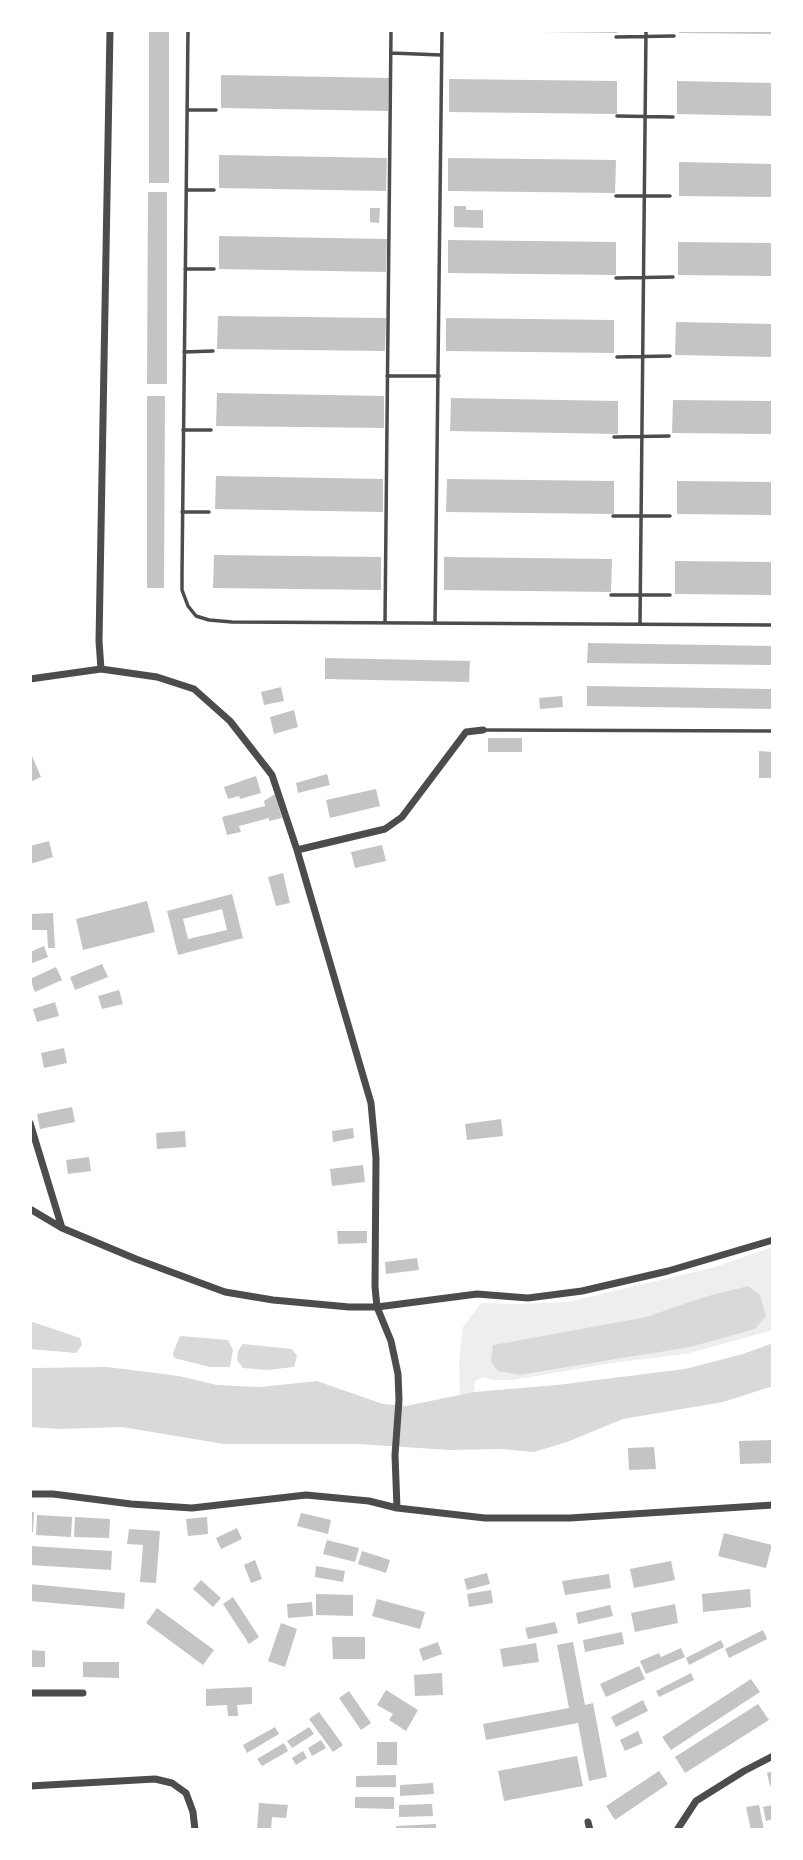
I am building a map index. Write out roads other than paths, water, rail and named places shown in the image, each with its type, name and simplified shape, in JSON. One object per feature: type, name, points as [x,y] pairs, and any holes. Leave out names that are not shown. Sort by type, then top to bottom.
[{"type":"street","points":[[102,669],[99,641],[110,30]]},
{"type":"street","points":[[30,679],[102,669],[157,677],[194,689],[230,721],[272,775],[297,849],[372,1103],[376,1158],[375,1287],[377,1307],[391,1341],[398,1374],[395,1455],[397,1508]]},
{"type":"street","points":[[297,849],[385,830],[402,817],[466,732],[483,730]]},
{"type":"street","points":[[30,1123],[62,1228]]},
{"type":"street","points":[[30,1209],[62,1228],[225,1292],[349,1307],[377,1307],[477,1294],[528,1298],[582,1291],[668,1271],[773,1240]]},
{"type":"street","points":[[30,1494],[192,1508],[306,1495],[369,1500],[397,1508],[485,1518],[570,1518],[773,1505]]},
{"type":"street","points":[[30,1693],[83,1693]]},
{"type":"street","points":[[677,1830],[696,1801],[744,1770],[773,1756]]},
{"type":"street","points":[[30,1786],[155,1779],[172,1783],[186,1793],[193,1812],[195,1830]]},
{"type":"street","points":[[588,1822],[590,1830]]},
{"type":"lane","points":[[188,30],[182,590],[196,617],[232,622],[773,625]]},
{"type":"lane","points":[[200,30],[216,30]]},
{"type":"lane","points":[[385,622],[391,30]]},
{"type":"lane","points":[[435,622],[442,30]]},
{"type":"lane","points":[[640,624],[646,30]]},
{"type":"lane","points":[[617,37],[674,36]]},
{"type":"lane","points":[[391,53],[442,55]]},
{"type":"lane","points":[[187,110],[216,110]]},
{"type":"lane","points":[[617,116],[673,117]]},
{"type":"lane","points":[[186,190],[214,190]]},
{"type":"lane","points":[[616,196],[670,196]]},
{"type":"lane","points":[[185,269],[215,269]]},
{"type":"lane","points":[[616,278],[673,277]]},
{"type":"lane","points":[[184,352],[213,351]]},
{"type":"lane","points":[[617,356],[670,356]]},
{"type":"lane","points":[[387,376],[439,376]]},
{"type":"lane","points":[[183,430],[211,430]]},
{"type":"lane","points":[[614,437],[669,436]]},
{"type":"lane","points":[[182,512],[209,512]]},
{"type":"lane","points":[[613,516],[670,516]]},
{"type":"lane","points":[[611,595],[670,595]]},
{"type":"lane","points":[[483,730],[773,732]]}]
